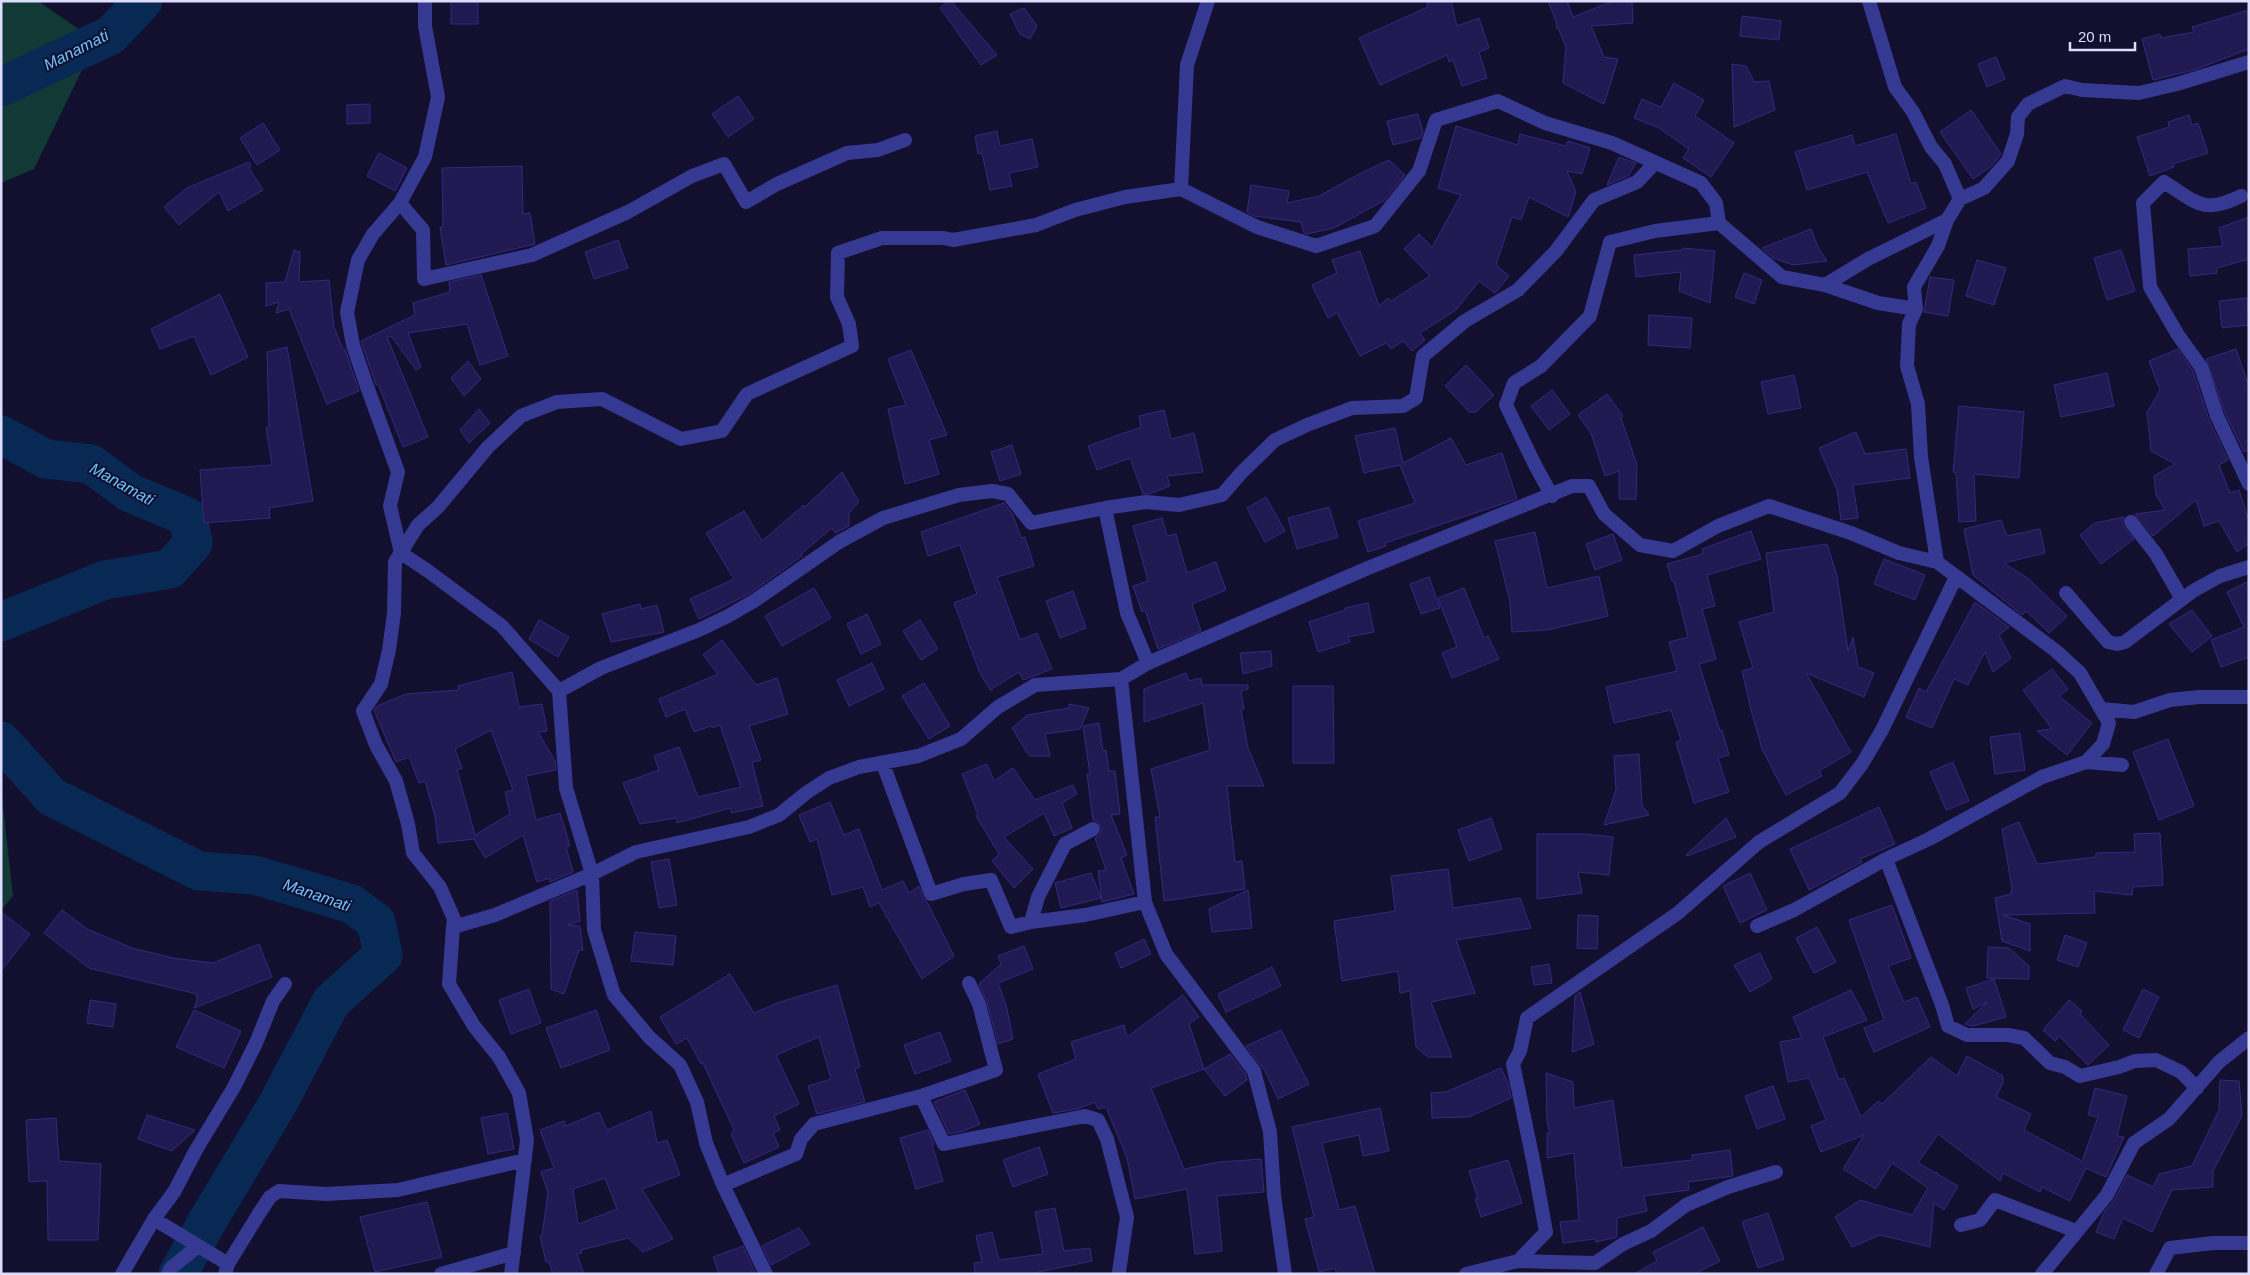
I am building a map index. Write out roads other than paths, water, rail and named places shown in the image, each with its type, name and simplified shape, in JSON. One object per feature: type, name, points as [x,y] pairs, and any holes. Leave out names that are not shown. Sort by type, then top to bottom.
[{"type":"street","points":[[425,1],[426,26],[438,97],[426,157],[400,203],[374,234],[358,260],[347,312],[353,345],[364,381],[398,472],[390,506],[401,553],[502,626],[559,691],[566,788],[592,874],[594,930],[614,995],[649,1037],[680,1065],[697,1102],[706,1144],[723,1185],[766,1274]]},
{"type":"street","points":[[1181,189],[1187,65],[1208,1]]},
{"type":"street","points":[[1869,1],[1895,87],[1913,112],[1931,147],[1945,164],[1960,199]]},
{"type":"street","points":[[1937,562],[1922,457],[1918,404],[1907,366],[1909,324],[1916,309],[1914,287],[1938,246],[1947,220],[1960,199],[1984,188],[2008,161],[2017,134],[2018,117],[2028,104],[2064,86],[2082,90],[2139,93],[2177,84],[2249,62]]},
{"type":"street","points":[[511,1274],[527,1140],[518,1092],[499,1057],[474,1026],[449,984],[454,919],[440,888],[414,854],[396,781],[376,745],[363,711],[381,684],[389,650],[394,613],[395,562],[418,525],[438,507],[488,447],[522,416],[557,402],[602,399],[681,439],[722,431],[747,394],[852,346],[849,324],[837,297],[838,253],[882,238],[944,238],[953,240],[1036,225],[1075,210],[1125,196],[1181,189],[1257,227],[1316,246],[1374,226],[1419,171],[1436,120],[1498,101],[1545,123],[1612,143],[1654,164],[1701,183],[1716,203],[1719,223],[1782,277],[1825,285],[1878,303],[1916,309]]},
{"type":"street","points":[[400,203],[422,230],[424,279],[532,255],[628,212],[692,176],[724,164],[746,202],[777,184],[847,153],[878,150],[905,140]]},
{"type":"street","points":[[559,691],[602,668],[699,630],[728,616],[754,601],[839,542],[883,518],[959,495],[992,491],[1008,494],[1031,523],[1105,508],[1146,502],[1178,505],[1222,495],[1242,472],[1275,440],[1307,425],[1352,408],[1403,406],[1416,398],[1423,356],[1464,321],[1518,290],[1556,251],[1594,200],[1637,182],[1654,164]]},
{"type":"street","points":[[2242,196],[2226,204],[2201,206],[2164,182],[2143,204],[2150,287],[2178,335],[2201,368],[2216,416],[2249,484]]},
{"type":"street","points":[[1825,285],[1876,255],[1947,220]]},
{"type":"street","points":[[1552,496],[1506,405],[1514,383],[1541,366],[1590,316],[1610,242],[1655,231],[1719,223]]},
{"type":"street","points":[[454,927],[494,915],[592,874],[636,852],[749,827],[780,815],[806,793],[829,778],[859,767],[918,756],[960,739],[998,707],[1035,685],[1120,679],[1148,663],[1368,568],[1552,496],[1572,486],[1589,486],[1604,514],[1640,545],[1673,551],[1718,526],[1769,506],[1850,533],[1899,553],[1937,562],[2056,651],[2080,673],[2109,723],[2103,744],[2086,762]]},
{"type":"street","points":[[1105,508],[1127,612],[1148,663]]},
{"type":"street","points":[[2131,522],[2156,554],[2182,600]]},
{"type":"street","points":[[2066,593],[2108,642],[2117,644],[2125,642],[2182,600],[2220,576],[2249,567]]},
{"type":"street","points":[[1518,1262],[1546,1232],[1534,1160],[1513,1064],[1520,1051],[1527,1018],[1678,913],[1759,842],[1840,793],[1862,764],[1882,730],[1956,577]]},
{"type":"street","points":[[1120,679],[1145,902],[1166,954],[1254,1071],[1270,1132],[1274,1195],[1285,1274]]},
{"type":"street","points":[[2102,710],[2134,712],[2170,700],[2199,697],[2216,699],[2249,697]]},
{"type":"street","points":[[1757,926],[1794,910],[2042,777],[2086,762],[2122,765]]},
{"type":"street","points":[[883,764],[931,894],[964,884],[990,880],[1011,927],[1031,922],[1085,915],[1145,902]]},
{"type":"street","points":[[1031,922],[1038,897],[1065,844],[1093,828]]},
{"type":"street","points":[[1886,860],[1948,1026],[1967,1035],[2008,1035],[2024,1038],[2050,1063],[2065,1067],[2080,1076],[2135,1061],[2156,1060],[2181,1072],[2197,1088]]},
{"type":"street","points":[[723,1185],[796,1154],[801,1139],[814,1124],[920,1096],[996,1070],[979,1004],[969,983]]},
{"type":"street","points":[[122,1274],[154,1219],[174,1192],[196,1150],[234,1087],[256,1043],[273,1000],[285,984]]},
{"type":"street","points":[[2042,1274],[2107,1195],[2134,1142],[2169,1119],[2219,1062],[2249,1038]]},
{"type":"street","points":[[920,1096],[944,1144],[1085,1116],[1098,1120],[1107,1139],[1127,1217],[1119,1272]]},
{"type":"street","points":[[154,1219],[198,1246],[227,1269],[270,1197],[279,1191],[326,1194],[398,1190],[524,1160]]},
{"type":"street","points":[[1466,1274],[1518,1262],[1595,1263],[1623,1244],[1651,1231],[1686,1204],[1728,1187],[1776,1172]]},
{"type":"street","points":[[1961,1224],[1980,1220],[1995,1200],[2076,1231]]},
{"type":"street","points":[[2156,1274],[2170,1248],[2213,1243],[2249,1243]]},
{"type":"street","points":[[168,1274],[172,1268],[198,1246]]},
{"type":"street","points":[[441,1274],[514,1253]]},
{"type":"waterway","name":"Manamati","points":[[1,87],[111,35],[143,1]]},
{"type":"waterway","name":"Manamati","points":[[1,435],[46,459],[91,464],[130,493],[188,517],[193,543],[170,569],[105,580],[1,622]]},
{"type":"waterway","name":"Manamati","points":[[1,741],[52,797],[199,871],[254,875],[352,904],[376,922],[383,955],[331,1002],[277,1105],[178,1274]]}]
